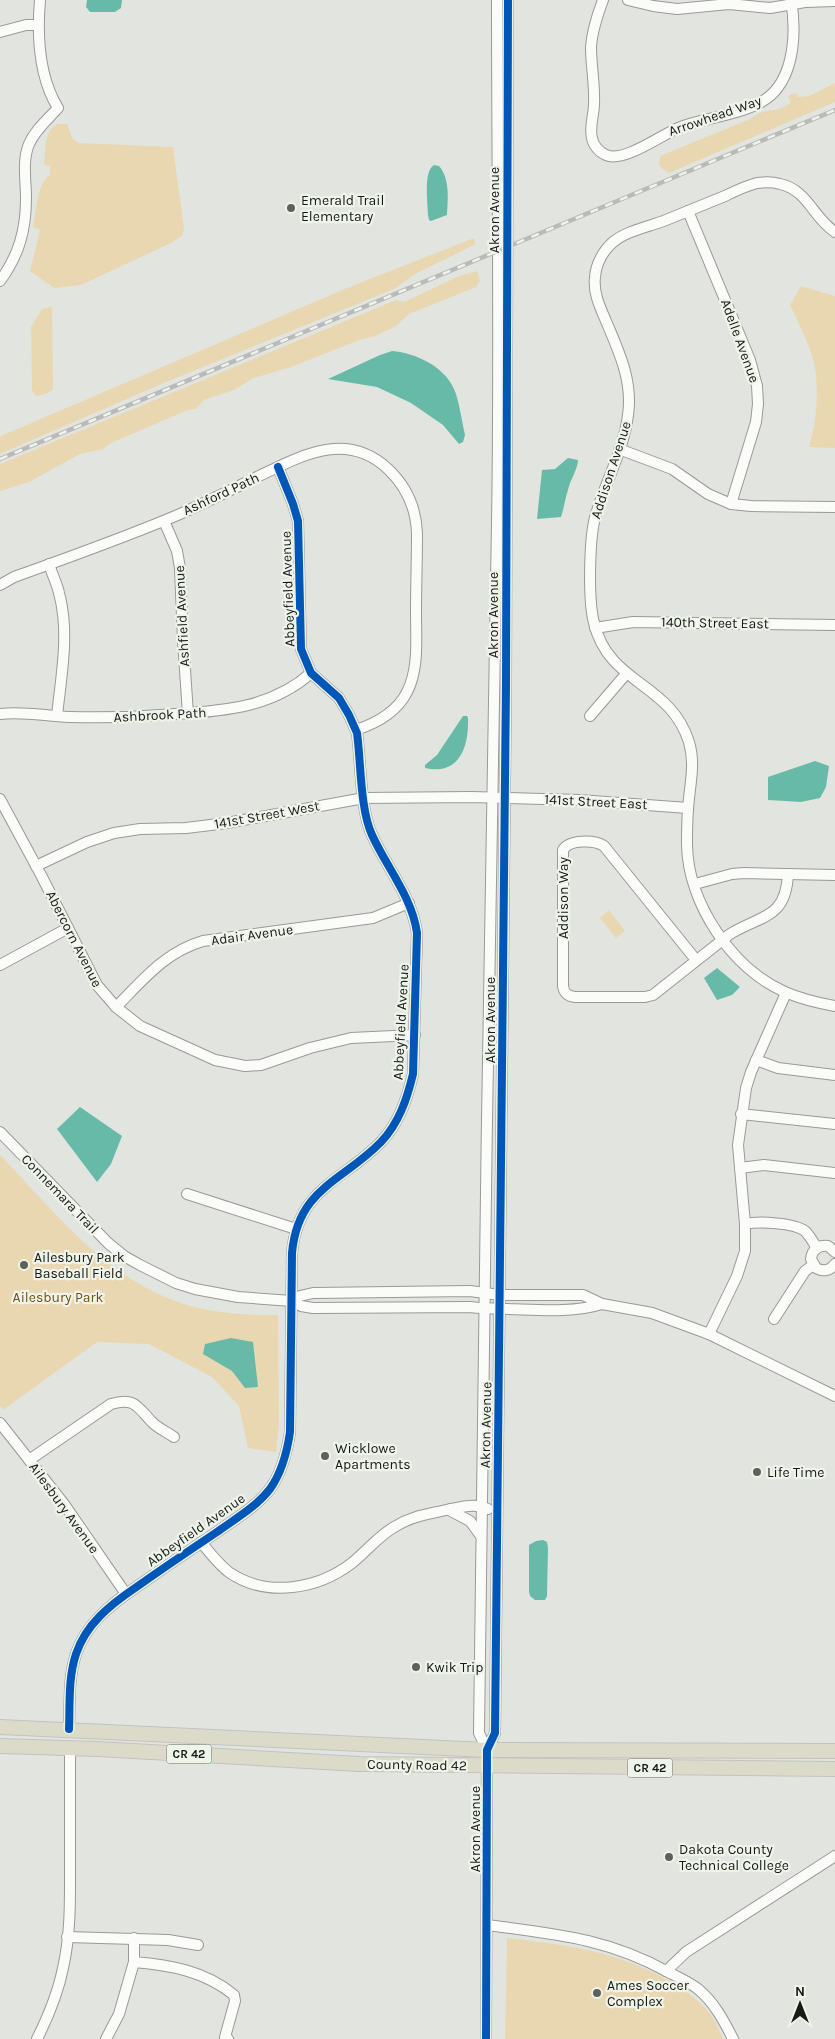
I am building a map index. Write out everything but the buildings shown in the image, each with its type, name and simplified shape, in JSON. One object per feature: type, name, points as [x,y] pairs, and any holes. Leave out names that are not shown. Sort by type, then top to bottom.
[{"type":"highway","name":"County Road 42","points":[[0,1727],[319,1744],[487,1750],[835,1751]]},
{"type":"highway","points":[[0,1736],[66,1737],[69,1730]]},
{"type":"highway","name":"County Road 42","points":[[0,1746],[70,1748],[351,1764],[835,1770]]},
{"type":"highway","points":[[771,1769],[795,1763],[835,1762]]},
{"type":"street","points":[[0,281],[18,253],[22,238],[25,217],[25,162],[28,146],[34,134],[58,108],[46,82],[38,25],[40,0]]},
{"type":"street","name":"Akron Avenue","points":[[487,1750],[479,1733],[483,1309],[497,520],[497,0]]},
{"type":"street","name":"Akron Avenue","points":[[486,2039],[487,1750],[495,1733],[498,1514],[505,798],[508,0]]},
{"type":"street","name":"Arrowhead Way","points":[[603,0],[592,36],[591,55],[594,95],[591,134],[597,149],[607,156],[615,157],[626,154],[680,127],[754,106],[771,95],[784,79],[789,62],[793,38],[792,2]]},
{"type":"street","points":[[628,0],[653,6],[677,8],[729,4],[770,8],[792,2],[835,1]]},
{"type":"street","points":[[0,32],[26,25],[38,25]]},
{"type":"street","name":"Addison Avenue","points":[[835,232],[821,221],[802,195],[786,185],[773,182],[754,184],[620,237],[605,250],[596,269],[594,282],[596,296],[623,362],[629,389],[628,417],[619,450],[597,510],[592,533],[591,603],[595,628],[607,653],[626,674],[664,701],[676,715],[685,732],[693,766],[688,808],[687,849],[695,884],[710,921],[722,940],[738,959],[754,973],[786,993],[835,1006]]},
{"type":"street","name":"Adelle Avenue","points":[[688,211],[750,360],[757,386],[756,422],[731,504]]},
{"type":"street","name":"Ashford Path","points":[[0,585],[14,577],[164,520],[311,452],[340,449],[360,453],[379,462],[395,476],[407,494],[413,509],[417,533],[416,648],[410,684],[403,698],[394,709],[381,719],[356,730]]},
{"type":"street","points":[[619,450],[672,469],[708,494],[731,504],[835,507]]},
{"type":"street","name":"Abbeyfield Avenue","points":[[69,1730],[73,1669],[79,1648],[90,1627],[98,1617],[126,1594],[259,1501],[269,1490],[283,1464],[291,1416],[292,1253],[296,1229],[301,1215],[318,1192],[368,1154],[394,1125],[409,1092],[413,1074],[416,921],[409,903],[371,834],[364,798],[356,730],[339,698],[311,673],[302,656],[299,642],[298,521],[278,467]]},
{"type":"street","name":"Ashfield Avenue","points":[[164,520],[180,568],[188,714]]},
{"type":"street","points":[[49,564],[59,593],[64,621],[63,659],[57,716]]},
{"type":"street","name":"140th Street East","points":[[595,628],[633,622],[835,625]]},
{"type":"street","name":"Ashbrook Path","points":[[0,714],[27,713],[57,716],[136,718],[234,709],[258,703],[290,689],[311,673]]},
{"type":"street","points":[[590,716],[626,674]]},
{"type":"street","name":"141st Street West","points":[[36,866],[87,842],[114,833],[140,829],[195,827],[227,823],[364,798],[505,798]]},
{"type":"street","name":"141st Street East","points":[[505,798],[579,800],[688,808]]},
{"type":"street","name":"Abercorn Avenue","points":[[0,799],[97,984],[116,1008],[140,1026],[225,1064],[245,1066],[261,1065],[310,1048],[350,1038],[415,1034]]},
{"type":"street","name":"Addison Way","points":[[696,960],[604,846],[600,843],[571,842],[566,845],[563,850],[563,986],[564,992],[568,996],[645,997],[653,995],[722,940],[742,927],[758,921],[774,911],[785,896],[788,874]]},
{"type":"street","points":[[695,884],[732,874],[835,875]]},
{"type":"street","name":"Adair Avenue","points":[[116,1008],[158,965],[178,950],[190,945],[203,941],[373,918],[409,903]]},
{"type":"street","points":[[0,966],[68,928]]},
{"type":"street","points":[[709,1334],[737,1276],[745,1251],[745,1224],[738,1145],[746,1088],[756,1060],[786,993]]},
{"type":"street","points":[[756,1060],[778,1068],[835,1074]]},
{"type":"street","points":[[741,1114],[835,1124]]},
{"type":"street","name":"Connemara Trail","points":[[0,1132],[108,1243],[132,1261],[167,1279],[195,1289],[238,1298],[292,1301],[301,1306],[313,1308],[470,1307],[483,1309],[580,1309],[602,1304]]},
{"type":"street","points":[[740,1168],[764,1165],[835,1173]]},
{"type":"street","points":[[187,1194],[296,1229]]},
{"type":"street","points":[[745,1224],[754,1222],[797,1227],[809,1236],[817,1248]]},
{"type":"street","points":[[834,1250],[825,1246],[817,1248],[811,1256],[813,1265],[823,1271],[834,1267]]},
{"type":"street","points":[[774,1319],[805,1271],[813,1265]]},
{"type":"street","name":"Connemara Trail","points":[[292,1301],[300,1296],[313,1293],[484,1292],[500,1294],[583,1295],[602,1304]]},
{"type":"street","points":[[602,1304],[652,1313],[709,1334],[835,1396]]},
{"type":"street","points":[[29,1460],[111,1404],[119,1401],[135,1404],[152,1423],[174,1438]]},
{"type":"street","name":"Ailesbury Avenue","points":[[0,1423],[64,1504],[126,1594]]},
{"type":"street","points":[[201,1542],[230,1573],[243,1580],[270,1587],[296,1587],[318,1582],[338,1573],[386,1532],[403,1522],[423,1514],[463,1506],[482,1506],[498,1514]]},
{"type":"street","points":[[449,1510],[470,1521],[477,1528],[481,1536]]},
{"type":"street","points":[[37,2039],[47,2019],[64,1968],[70,1908],[70,1748]]},
{"type":"street","points":[[666,1970],[686,1952],[835,1856]]},
{"type":"street","points":[[487,1925],[590,1940],[639,1957],[666,1970],[698,1990],[724,2021],[733,2039]]},
{"type":"street","points":[[67,1936],[168,1940],[198,1945]]},
{"type":"street","points":[[106,2039],[119,2014],[134,1962],[134,1938]]},
{"type":"street","points":[[134,1962],[177,1967],[202,1975],[234,1994],[226,2038]]},
{"type":"green space","points":[[835,83],[835,102],[669,173],[661,168],[659,164],[660,156],[750,119],[759,113],[788,105],[791,102],[788,97],[791,94],[796,93],[798,97],[809,96]]},
{"type":"green space","points":[[58,124],[67,124],[73,139],[79,143],[173,147],[184,229],[182,236],[81,285],[54,288],[30,271],[40,230],[33,227],[38,198],[42,184],[50,175],[50,166],[44,165],[46,142],[50,131]]},
{"type":"green space","points":[[474,238],[476,244],[417,273],[394,289],[164,383],[0,454],[0,437],[3,435],[347,288]]},
{"type":"green space","points":[[477,271],[480,281],[476,287],[409,314],[396,326],[373,337],[362,339],[291,367],[254,378],[234,390],[204,400],[196,409],[188,410],[111,443],[103,449],[80,454],[29,482],[0,491],[0,464],[396,300],[404,302],[459,276]]},
{"type":"green space","points":[[801,286],[835,296],[835,448],[809,447],[817,403],[815,369],[803,332],[790,305]]},
{"type":"green space","points":[[52,306],[53,389],[46,394],[36,396],[32,390],[31,327],[42,309]]},
{"type":"green space","points":[[609,910],[625,931],[616,938],[600,918]]},
{"type":"green space","name":"Ailesbury Park","points":[[0,1155],[89,1247],[113,1267],[139,1284],[167,1298],[198,1308],[238,1314],[278,1315],[279,1425],[276,1452],[248,1448],[239,1406],[212,1377],[149,1344],[97,1342],[3,1410],[0,1406]]},
{"type":"green space","name":"Ames Soccer Complex","points":[[507,1938],[550,1943],[591,1951],[650,1971],[681,1988],[699,2002],[713,2018],[723,2039],[505,2039]]},
{"type":"shaded area","points":[[87,0],[122,0],[121,8],[115,12],[90,12],[86,7]]},
{"type":"shaded area","points":[[434,165],[439,166],[443,171],[447,183],[447,215],[431,221],[428,215],[427,180],[428,174]]},
{"type":"shaded area","points":[[392,351],[402,352],[430,363],[446,377],[456,394],[465,435],[463,442],[459,444],[443,425],[411,403],[377,387],[328,379]]},
{"type":"shaded area","points":[[568,458],[578,460],[578,463],[569,486],[561,517],[537,519],[542,470],[555,469]]},
{"type":"shaded area","points":[[463,716],[468,718],[468,729],[467,739],[460,756],[447,768],[425,768],[425,765],[437,755]]},
{"type":"shaded area","points":[[815,761],[829,766],[826,787],[820,798],[801,802],[768,800],[768,777]]},
{"type":"shaded area","points":[[717,968],[740,987],[732,995],[717,1000],[704,978]]},
{"type":"shaded area","points":[[80,1107],[122,1136],[111,1164],[97,1182],[57,1129]]},
{"type":"shaded area","points":[[231,1338],[253,1342],[258,1387],[245,1388],[232,1371],[203,1354],[205,1344]]},
{"type":"shaded area","points":[[543,1540],[547,1542],[548,1548],[547,1596],[545,1600],[535,1600],[530,1596],[529,1592],[529,1545]]},
{"type":"railway","points":[[0,459],[835,110]]},
{"type":"cycle path","points":[[486,2039],[487,1750],[495,1733],[506,685],[508,0]]},
{"type":"cycle path","points":[[69,1729],[73,1663],[80,1643],[92,1624],[126,1594],[252,1507],[270,1489],[278,1476],[286,1455],[290,1432],[292,1253],[296,1231],[303,1214],[324,1188],[366,1156],[393,1127],[402,1110],[413,1074],[417,933],[405,895],[378,847],[368,824],[363,799],[357,733],[339,698],[311,673],[301,649],[298,521],[278,467]]},
{"type":"place","name":"Emerald Trail Elementary","points":[[291,208]]},
{"type":"place","name":"Ailesbury Park Baseball Field","points":[[24,1265]]},
{"type":"place","name":"Wicklowe Apartments","points":[[325,1456]]},
{"type":"place","name":"Life Time","points":[[757,1472]]},
{"type":"place","name":"Kwik Trip","points":[[416,1667]]},
{"type":"place","name":"Dakota County Technical College","points":[[669,1857]]},
{"type":"place","name":"Ames Soccer Complex","points":[[597,1993]]}]
